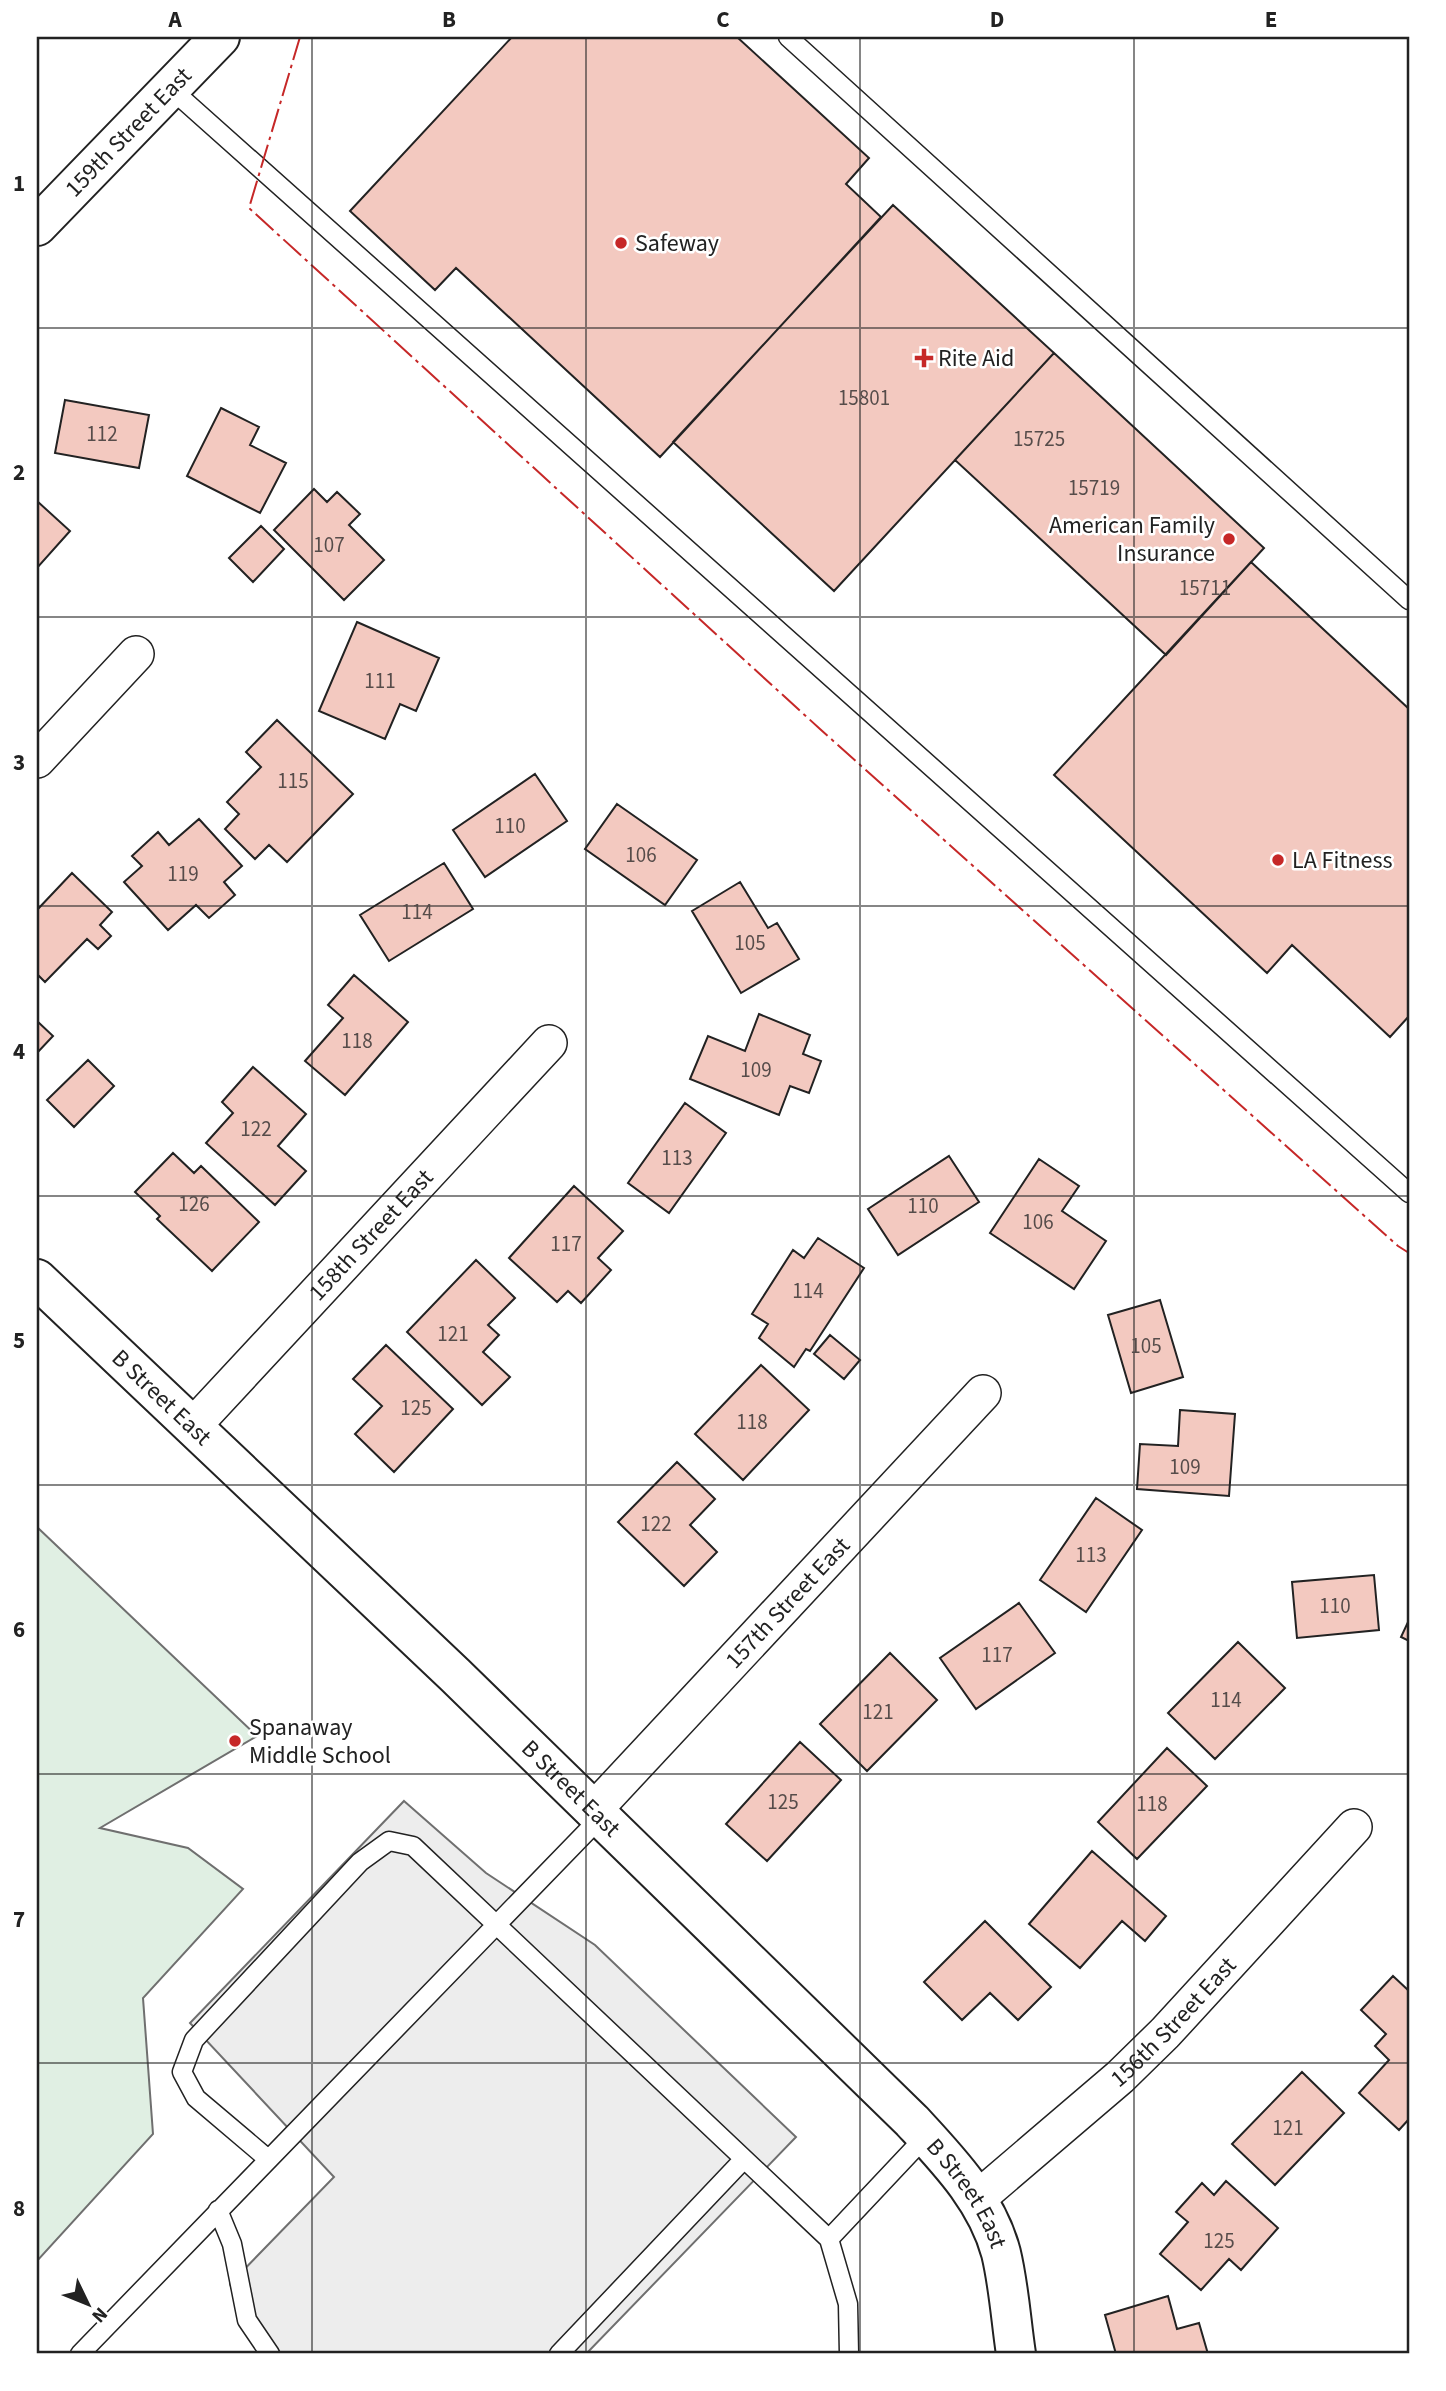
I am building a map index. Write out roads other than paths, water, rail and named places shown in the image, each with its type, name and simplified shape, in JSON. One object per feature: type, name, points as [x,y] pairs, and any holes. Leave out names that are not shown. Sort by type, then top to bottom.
[{"type":"street","name":"159th Street East","points":[[37,226],[220,37]]},
{"type":"street","points":[[37,760],[135,654]]},
{"type":"street","name":"158th Street East","points":[[193,1426],[548,1043]]},
{"type":"street","name":"B Street East","points":[[37,1279],[596,1814],[926,2136],[958,2171],[976,2200],[1001,2254],[1016,2354]]},
{"type":"street","name":"157th Street East","points":[[596,1814],[983,1393]]},
{"type":"street","name":"156th Street East","points":[[976,2200],[1119,2077],[1165,2033],[1354,1827]]},
{"type":"lane","points":[[788,37],[1409,600]]},
{"type":"lane","points":[[170,88],[1409,1193]]},
{"type":"lane","points":[[80,2354],[495,1926],[596,1814]]},
{"type":"lane","points":[[268,2159],[196,2098],[182,2072],[194,2040],[360,1862],[388,1841],[413,1846],[829,2239],[848,2304],[849,2354]]},
{"type":"lane","points":[[829,2239],[926,2136]]},
{"type":"lane","points":[[559,2354],[744,2160]]},
{"type":"lane","points":[[218,2210],[232,2244],[247,2320],[271,2354]]},
{"type":"place","name":"Safeway","points":[[621,243]]},
{"type":"place","name":"Rite Aid","points":[[924,358]]},
{"type":"place","name":"American Family Insurance","points":[[1229,539]]},
{"type":"place","name":"LA Fitness","points":[[1278,860]]},
{"type":"place","name":"Spanaway Middle School","points":[[235,1741]]}]
